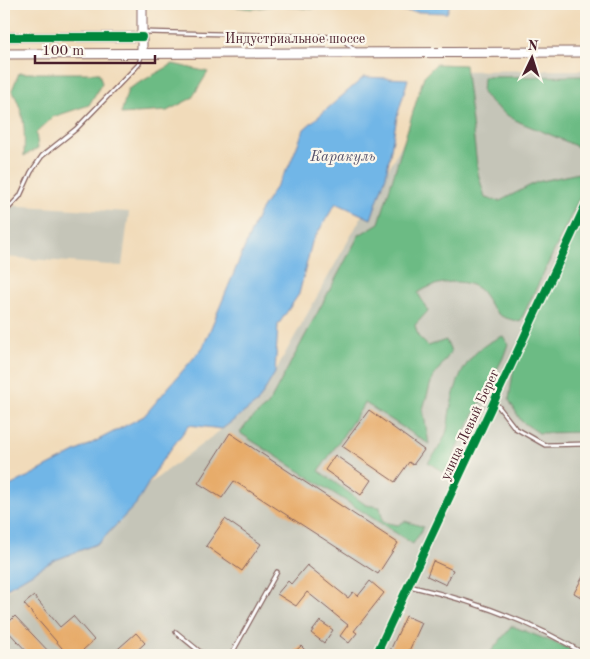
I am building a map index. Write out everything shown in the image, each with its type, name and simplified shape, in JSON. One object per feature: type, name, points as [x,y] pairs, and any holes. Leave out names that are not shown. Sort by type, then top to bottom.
[{"type":"main road","points":[[142,4],[142,53]]},
{"type":"main road","points":[[4,37],[142,35]]},
{"type":"main road","name":"Индустриальное шоссе","points":[[4,54],[586,52]]},
{"type":"street","name":"улица Левый Берег","points":[[376,655],[586,204]]},
{"type":"lane","points":[[142,35],[340,37],[357,52]]},
{"type":"lane","points":[[4,213],[20,196],[31,172],[42,156],[76,129],[139,64],[142,53]]},
{"type":"lane","points":[[495,401],[515,428],[544,445],[586,444]]},
{"type":"lane","points":[[232,655],[277,572]]},
{"type":"lane","points":[[409,586],[492,610],[562,640],[586,655]]},
{"type":"lane","points":[[176,632],[204,655]]},
{"type":"shaded area","points":[[586,70],[586,655],[4,655],[4,593],[258,402],[443,71]]},
{"type":"shaded area","points":[[4,205],[129,212],[122,266],[4,257]]},
{"type":"green space","points":[[213,4],[324,4],[312,9],[276,5],[253,9]]},
{"type":"green space","points":[[173,64],[208,72],[192,98],[167,111],[121,114],[128,89]]},
{"type":"green space","points":[[436,64],[465,65],[478,173],[485,198],[500,201],[537,182],[579,173],[582,193],[520,322],[498,314],[481,291],[467,283],[449,282],[432,286],[418,293],[428,311],[415,325],[418,336],[428,346],[446,340],[451,352],[432,379],[423,409],[429,444],[365,403],[319,471],[366,505],[380,507],[383,522],[398,525],[405,521],[424,527],[413,544],[240,433],[248,422],[268,405],[359,235],[379,223],[424,76]]},
{"type":"green space","points":[[19,73],[99,73],[102,83],[89,105],[53,117],[36,133],[38,148],[24,156],[23,122],[20,107],[12,90]]},
{"type":"green space","points":[[586,76],[586,149],[517,121],[492,103],[482,93],[483,77]]},
{"type":"green space","points":[[586,212],[586,432],[539,433],[521,421],[509,400],[515,357]]},
{"type":"green space","points":[[503,336],[508,344],[503,358],[456,449],[451,467],[443,472],[428,462],[439,448],[448,428],[449,413],[456,386],[466,365],[473,356],[481,348]]},
{"type":"green space","points":[[512,626],[586,655],[488,655]]},
{"type":"water","points":[[396,4],[450,4],[447,13],[393,11]]},
{"type":"water","name":"Каракуль","points":[[364,77],[408,79],[397,117],[386,176],[371,219],[336,203],[312,242],[299,294],[278,325],[275,373],[258,402],[222,429],[189,425],[161,462],[136,504],[99,543],[53,561],[4,590],[4,489],[144,416],[203,347],[259,213],[289,166],[304,129]]},
{"type":"building","points":[[369,410],[424,450],[413,465],[409,462],[395,482],[342,446]]},
{"type":"building","points":[[230,433],[398,543],[378,574],[234,481],[222,498],[198,483]]},
{"type":"building","points":[[335,455],[371,480],[361,495],[325,470]]},
{"type":"building","points":[[225,519],[261,544],[242,571],[206,546]]},
{"type":"building","points":[[433,561],[453,570],[446,585],[427,576]]},
{"type":"building","points":[[307,565],[348,598],[353,592],[358,596],[370,581],[384,593],[354,631],[357,633],[349,643],[340,636],[348,625],[307,592],[296,606],[277,594],[288,581],[291,584]]},
{"type":"building","points":[[586,571],[586,600],[574,593]]},
{"type":"building","points":[[34,596],[60,627],[73,616],[94,640],[83,650],[87,655],[68,655],[24,604]]},
{"type":"building","points":[[15,616],[52,655],[30,655],[4,627]]},
{"type":"building","points":[[406,616],[422,623],[407,655],[388,655]]},
{"type":"building","points":[[320,621],[333,630],[324,643],[311,633]]},
{"type":"building","points":[[136,633],[145,643],[132,655],[111,655]]},
{"type":"building","points":[[301,646],[310,655],[291,655]]},
{"type":"cycle path","points":[[4,37],[142,37]]},
{"type":"cycle path","points":[[376,655],[586,204]]}]
